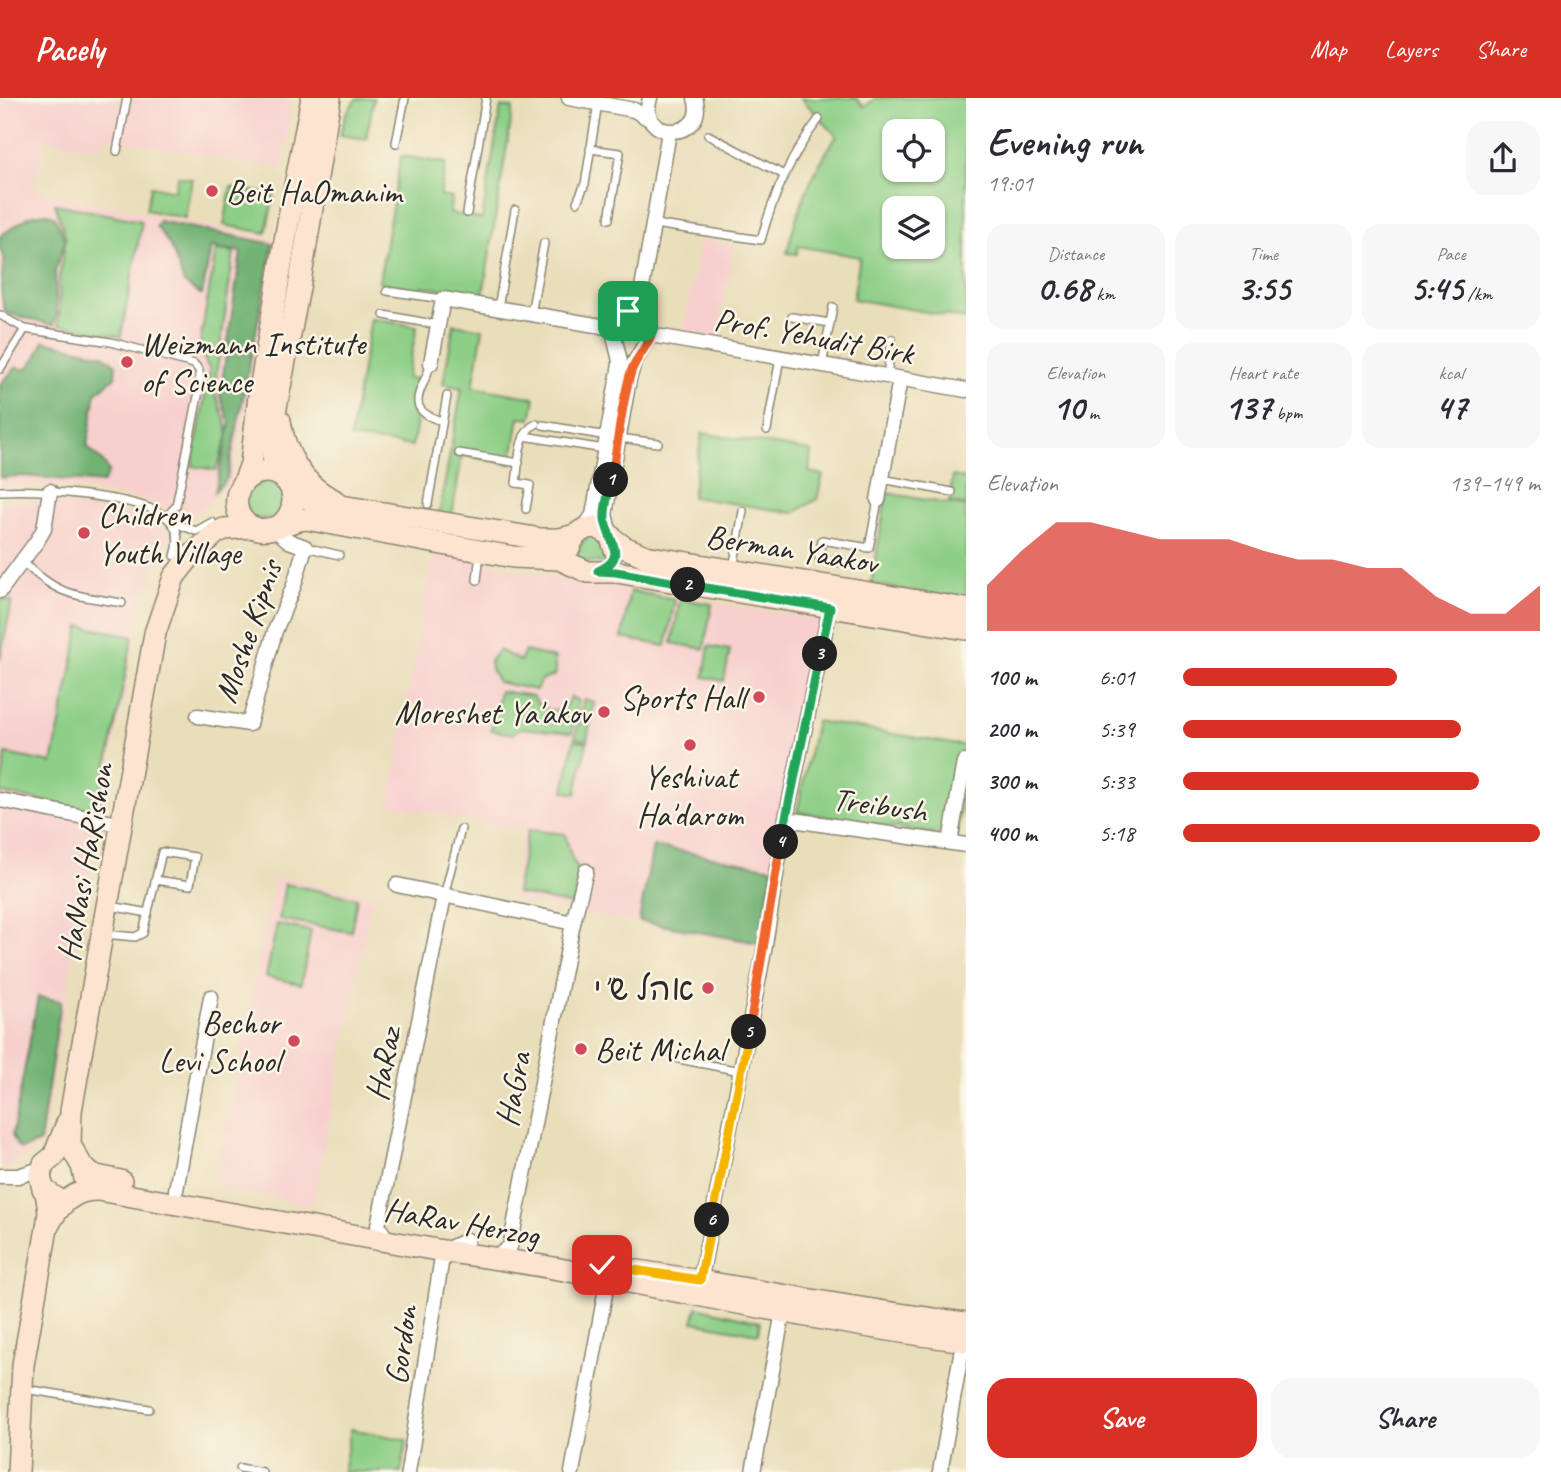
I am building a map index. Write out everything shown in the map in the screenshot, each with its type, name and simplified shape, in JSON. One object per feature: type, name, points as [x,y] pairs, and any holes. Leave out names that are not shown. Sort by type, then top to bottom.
[{"type":"street","points":[[268,527],[286,521],[294,498],[276,463],[271,445],[330,98]]},
{"type":"street","points":[[569,98],[634,110],[669,132],[683,129],[693,120],[695,98]]},
{"type":"street","points":[[650,98],[648,109],[651,120]]},
{"type":"street","points":[[310,101],[261,382],[251,464],[240,489],[239,513],[268,527],[306,519],[480,551],[525,558],[559,559],[589,569],[966,629]]},
{"type":"street","points":[[638,311],[669,132]]},
{"type":"street","points":[[431,363],[443,299],[531,314],[615,336],[631,350],[648,340]]},
{"type":"street","points":[[638,311],[623,313],[616,320],[615,336],[620,364],[610,441],[605,518],[615,548],[614,558],[608,566],[589,569],[572,559],[571,542],[593,515],[610,441],[634,363],[648,340],[649,321],[638,311]]},
{"type":"street","name":"Prof. Yehudit Birk","points":[[648,340],[780,358],[966,390]]},
{"type":"street","points":[[878,499],[893,378]]},
{"type":"street","points":[[279,396],[282,434],[290,457],[316,489],[346,506]]},
{"type":"street","points":[[240,489],[254,474],[266,472],[277,474],[310,500],[541,539],[560,539],[597,527],[611,537]]},
{"type":"street","name":"HaNasi HaRishon","points":[[47,1228],[58,1209],[79,1191],[85,1179],[70,1145],[71,1111],[104,934],[164,575],[175,556],[212,522],[240,489]]},
{"type":"street","points":[[0,591],[44,529],[50,491]]},
{"type":"street","name":"HaNasi HaRishon","points":[[157,624],[174,578],[209,537],[224,529],[268,527]]},
{"type":"street","name":"Moshe Kipnis","points":[[198,716],[249,724],[275,631],[294,585],[305,547],[289,541],[268,527]]},
{"type":"street","name":"Berman Yaakov","points":[[611,537],[618,544],[645,556],[966,609]]},
{"type":"street","points":[[699,1288],[786,819],[830,608]]},
{"type":"street","points":[[950,842],[964,762]]},
{"type":"street","points":[[0,800],[122,825]]},
{"type":"street","name":"Treibush","points":[[786,819],[966,845]]},
{"type":"street","name":"HaGra","points":[[503,1253],[586,871]]},
{"type":"street","points":[[397,885],[573,923]]},
{"type":"street","name":"HaRaz","points":[[383,1233],[444,896]]},
{"type":"street","points":[[176,1190],[211,997]]},
{"type":"street","name":"HaNasi HaRishon","points":[[18,1472],[20,1388],[49,1212],[46,1192],[41,1183],[47,1163],[71,1111]]},
{"type":"street","points":[[0,1175],[18,1176],[66,1154],[79,1163]]},
{"type":"street","name":"HaRav Herzog","points":[[79,1163],[92,1175],[99,1177],[176,1190],[383,1233],[443,1251],[503,1253],[779,1303],[966,1331]]},
{"type":"street","name":"HaRav Herzog","points":[[71,1197],[90,1190],[98,1191],[383,1233],[467,1240],[503,1253]]},
{"type":"street","points":[[46,1192],[54,1198],[71,1197]]},
{"type":"street","points":[[443,1251],[467,1240]]},
{"type":"street","name":"Gordon","points":[[408,1472],[443,1251]]},
{"type":"street","points":[[572,1472],[604,1272]]},
{"type":"street","points":[[753,1472],[779,1303]]},
{"type":"street","points":[[940,1472],[966,1331]]},
{"type":"lane","points":[[117,151],[127,98]]},
{"type":"lane","points":[[396,143],[405,98]]},
{"type":"lane","points":[[467,213],[486,98]]},
{"type":"lane","points":[[577,202],[585,184],[598,103]]},
{"type":"lane","points":[[653,224],[761,240],[784,175],[818,119]]},
{"type":"lane","points":[[708,135],[784,175]]},
{"type":"lane","points":[[590,149],[620,153],[609,219]]},
{"type":"lane","points":[[498,309],[515,210]]},
{"type":"lane","points":[[531,314],[544,243]]},
{"type":"lane","points":[[387,291],[443,299]]},
{"type":"lane","points":[[822,365],[833,307]]},
{"type":"lane","points":[[0,315],[25,329],[111,342],[185,360],[199,370],[200,386],[176,506],[168,519]]},
{"type":"lane","points":[[384,315],[438,325]]},
{"type":"lane","points":[[792,317],[830,323]]},
{"type":"lane","points":[[0,369],[25,329]]},
{"type":"lane","points":[[892,338],[893,378]]},
{"type":"lane","points":[[767,430],[780,358]]},
{"type":"lane","points":[[431,363],[419,390],[418,405],[426,415],[442,421]]},
{"type":"lane","points":[[428,504],[447,396]]},
{"type":"lane","points":[[526,509],[530,485],[516,483],[527,429],[540,425],[610,441]]},
{"type":"lane","points":[[524,436],[658,443]]},
{"type":"lane","points":[[459,453],[519,463]]},
{"type":"lane","points":[[882,479],[953,492]]},
{"type":"lane","points":[[0,491],[50,491],[141,505],[196,531],[212,522]]},
{"type":"lane","points":[[864,566],[819,559],[822,540],[869,548],[878,499]]},
{"type":"lane","points":[[733,571],[743,511]]},
{"type":"lane","points":[[168,519],[178,536],[179,544],[175,556]]},
{"type":"lane","points":[[305,547],[339,555]]},
{"type":"lane","points":[[477,580],[480,551]]},
{"type":"lane","points":[[23,562],[44,582],[60,591],[122,603]]},
{"type":"lane","points":[[444,896],[461,829]]},
{"type":"lane","points":[[104,934],[135,937],[143,933],[155,880],[162,852],[195,857],[190,885],[155,880]]},
{"type":"lane","points":[[109,905],[148,913]]},
{"type":"lane","points":[[679,1059],[741,1071]]},
{"type":"lane","points":[[20,1388],[149,1409]]},
{"type":"lane","points":[[240,1468],[262,1472]]},
{"type":"shaded area","name":"Weizmann Institute of Science","points":[[0,98],[290,98],[290,121],[281,169],[106,138],[107,127],[102,149],[45,140],[33,190],[278,240],[231,483],[193,516],[176,506],[161,507],[142,499],[54,485],[0,485]]},
{"type":"shaded area","points":[[700,239],[734,245],[717,338],[683,332]]},
{"type":"shaded area","points":[[0,502],[49,502],[142,515],[155,518],[169,535],[146,587],[136,631],[66,998],[42,1144],[12,1166],[0,1164]]},
{"type":"shaded area","name":"Moreshet Ya'akov","points":[[433,552],[590,585],[818,619],[760,947],[511,899],[523,830],[389,805]]},
{"type":"shaded area","name":"Bechor Levi School","points":[[275,876],[373,895],[313,1206],[215,1187]]},
{"type":"green space","points":[[374,98],[366,139],[340,135],[346,114],[356,99]]},
{"type":"green space","points":[[801,98],[856,98],[864,107],[876,98],[966,98],[966,319],[853,299],[860,257],[798,246],[797,254],[787,253],[806,192],[837,136]]},
{"type":"green space","points":[[501,107],[513,108],[483,295],[421,286],[420,290],[379,282],[401,156],[446,163],[440,196],[452,198],[449,213],[482,219]]},
{"type":"green space","points":[[178,176],[192,179],[185,218],[146,210],[151,186],[174,191]]},
{"type":"green space","points":[[231,187],[274,195],[266,233],[224,225]]},
{"type":"green space","points":[[55,204],[142,221],[121,336],[58,325],[59,278],[66,238]]},
{"type":"green space","points":[[45,213],[55,217],[65,240],[55,272],[57,313],[54,325],[5,313],[1,293],[5,260],[0,249],[0,236],[30,216]]},
{"type":"green space","points":[[159,221],[273,244],[227,479],[215,491],[230,423],[220,396],[241,252],[211,247],[202,295],[184,283],[171,247],[156,226]]},
{"type":"green space","points":[[216,250],[234,252],[214,390],[228,435],[216,470],[192,466],[210,370],[199,349]]},
{"type":"green space","points":[[371,319],[417,326],[407,378],[418,379],[411,398],[416,420],[412,446],[350,438]]},
{"type":"green space","points":[[454,324],[483,329],[473,387],[535,398],[531,419],[519,417],[511,464],[462,455],[452,516],[439,514],[462,388],[443,384]]},
{"type":"green space","points":[[44,341],[104,355],[116,365],[115,377],[96,393],[87,446],[109,471],[103,483],[23,476],[0,478],[0,384],[17,367],[25,370],[35,359]]},
{"type":"green space","points":[[702,433],[811,451],[809,472],[823,475],[817,499],[794,513],[692,497]]},
{"type":"green space","points":[[953,476],[966,479],[966,505],[949,502]]},
{"type":"green space","points":[[269,479],[286,493],[277,520],[249,518],[244,491]]},
{"type":"green space","points":[[887,493],[966,507],[966,600],[871,584]]},
{"type":"green space","points":[[595,530],[611,558],[607,563],[579,561],[575,550]]},
{"type":"green space","points":[[630,591],[675,599],[666,646],[622,638]]},
{"type":"green space","points":[[0,599],[12,601],[0,660]]},
{"type":"green space","points":[[680,599],[712,604],[704,649],[672,643]]},
{"type":"green space","points":[[80,626],[133,636],[98,812],[0,793],[6,754],[52,763]]},
{"type":"green space","points":[[709,646],[730,650],[724,681],[704,677]]},
{"type":"green space","points":[[499,650],[520,661],[525,651],[555,658],[555,675],[541,680],[536,690],[498,682],[490,661]]},
{"type":"green space","points":[[500,691],[533,696],[545,709],[562,710],[571,697],[579,701],[572,733],[521,728],[512,734],[491,730]]},
{"type":"green space","points":[[584,699],[594,702],[587,740],[575,738]]},
{"type":"green space","points":[[816,721],[966,746],[966,784],[956,837],[797,812]]},
{"type":"green space","points":[[574,740],[587,742],[576,794],[564,791]]},
{"type":"green space","points":[[528,830],[565,834],[571,856],[580,874],[573,905],[516,893]]},
{"type":"green space","points":[[653,846],[773,868],[759,943],[639,921]]},
{"type":"green space","points":[[285,884],[357,898],[351,932],[279,919]]},
{"type":"green space","points":[[277,924],[311,931],[301,984],[266,977]]},
{"type":"green space","points":[[38,997],[61,1001],[40,1142],[21,1149],[12,1135]]},
{"type":"green space","points":[[697,1307],[760,1322],[758,1334],[693,1322]]},
{"type":"green space","points":[[351,1429],[407,1440],[401,1472],[343,1472]]},
{"type":"place","name":"Beit HaOmanim","points":[[212,191]]},
{"type":"place","name":"Weizmann Institute of Science","points":[[127,362]]},
{"type":"place","name":"Children Youth Village","points":[[84,533]]},
{"type":"place","name":"Sports Hall","points":[[759,697]]},
{"type":"place","name":"Moreshet Ya'akov","points":[[604,712]]},
{"type":"place","name":"Yeshivat Ha'darom","points":[[690,745]]},
{"type":"place","name":"אהל ש\"י","points":[[708,988]]},
{"type":"place","name":"Bechor Levi School","points":[[294,1041]]},
{"type":"place","name":"Beit Michal","points":[[581,1049]]},
{"type":"route","points":[[602,1265],[700,1280],[764,951],[782,837],[830,608],[598,571],[608,566],[615,555],[615,544],[605,518],[606,509],[631,370],[652,332],[651,323],[646,316],[638,311],[628,311]]}]
